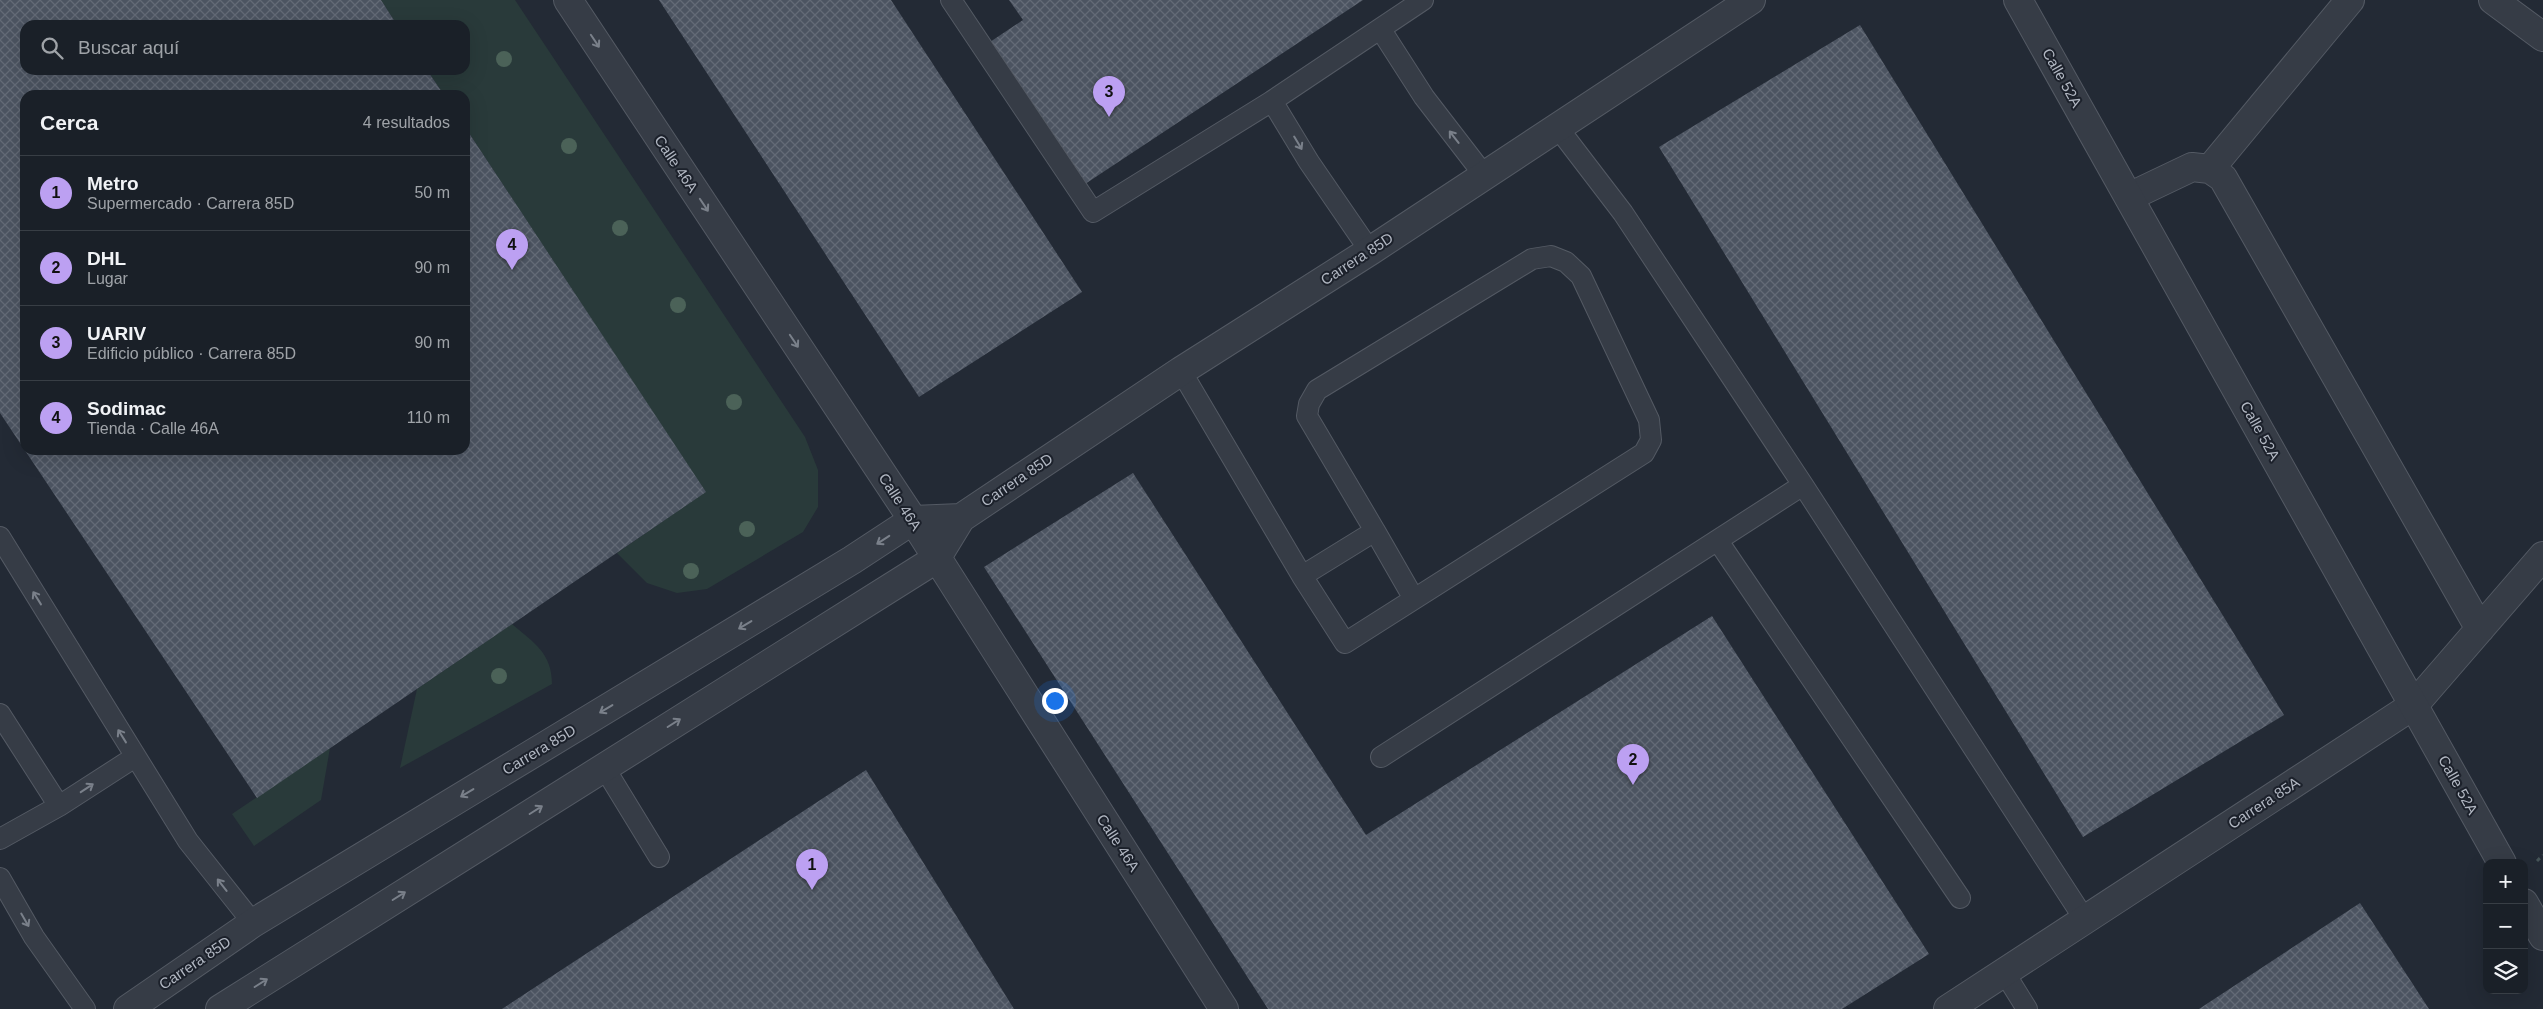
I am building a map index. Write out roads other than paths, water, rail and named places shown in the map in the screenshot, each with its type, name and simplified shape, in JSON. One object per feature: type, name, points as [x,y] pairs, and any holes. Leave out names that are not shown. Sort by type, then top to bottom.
[{"type":"street","name":"Calle 46A","points":[[568,0],[913,520],[936,559],[1224,1009]]},
{"type":"street","name":"Carrera 85D","points":[[232,1006],[604,767],[936,559],[961,518],[1181,371],[1370,251],[1751,0]]},
{"type":"street","name":"Calle 52A","points":[[2018,0],[2500,859]]},
{"type":"street","points":[[2210,169],[2350,0]]},
{"type":"street","points":[[2493,0],[2543,37]]},
{"type":"street","points":[[2129,197],[2192,167],[2210,169],[2223,178],[2480,629]]},
{"type":"street","points":[[913,520],[961,518]]},
{"type":"street","name":"Carrera 85D","points":[[128,1009],[253,923],[852,560],[913,520]]},
{"type":"street","name":"Carrera 85A","points":[[1948,1009],[2414,705],[2543,556]]},
{"type":"street","points":[[2525,904],[2543,936]]},
{"type":"lane","points":[[951,0],[1093,212],[1272,101],[1381,30],[1423,0]]},
{"type":"lane","points":[[1381,30],[1424,97],[1484,176]]},
{"type":"lane","points":[[1272,101],[1309,162],[1370,251]]},
{"type":"lane","points":[[1558,128],[1622,213],[1803,485],[2085,920]]},
{"type":"lane","points":[[1181,371],[1302,576],[1345,643],[1644,453],[1651,440],[1648,420],[1581,276],[1566,262],[1551,256],[1532,259],[1317,390],[1309,404],[1307,416],[1414,599]]},
{"type":"lane","points":[[1381,757],[1803,485]]},
{"type":"lane","points":[[1302,576],[1375,531]]},
{"type":"lane","points":[[0,537],[188,841],[253,923]]},
{"type":"lane","points":[[1718,541],[1960,898]]},
{"type":"lane","points":[[0,714],[59,806]]},
{"type":"lane","points":[[0,839],[59,806],[135,757]]},
{"type":"lane","points":[[604,767],[659,857]]},
{"type":"lane","points":[[0,878],[34,937],[86,1009]]},
{"type":"lane","points":[[2004,972],[2027,1009]]},
{"type":"place","name":"UARIV","points":[[1109,117]]},
{"type":"place","name":"Sodimac","points":[[512,270]]},
{"type":"place","name":"DHL","points":[[1633,785]]},
{"type":"place","name":"Metro","points":[[812,890]]}]
